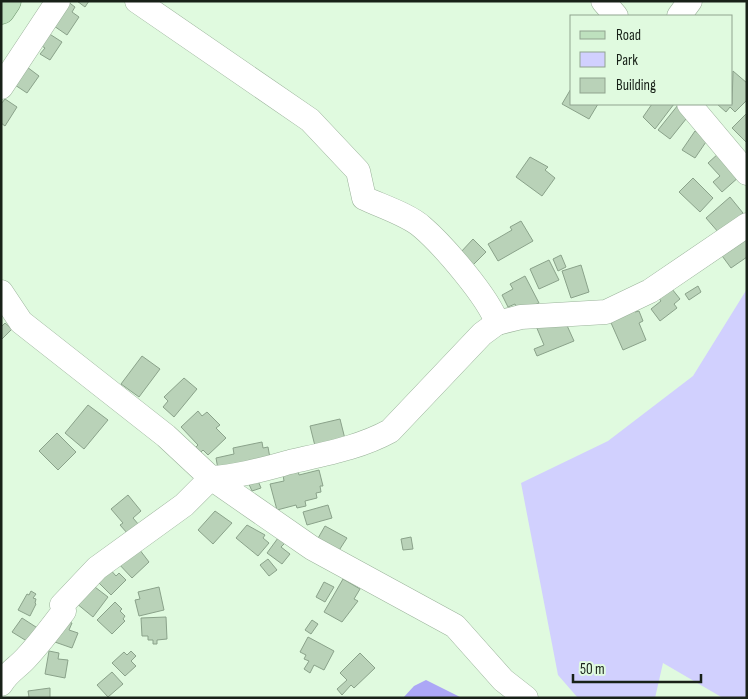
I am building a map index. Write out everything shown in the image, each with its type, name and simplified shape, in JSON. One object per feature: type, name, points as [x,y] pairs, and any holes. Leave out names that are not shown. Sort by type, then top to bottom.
[{"type":"main road","points":[[1,10],[7,1]]},
{"type":"street","points":[[1,87],[58,1]]},
{"type":"street","points":[[137,1],[310,120],[358,171],[364,198],[421,226],[470,280],[494,313],[497,323]]},
{"type":"street","points":[[603,1],[615,15]]},
{"type":"street","points":[[680,15],[690,1]]},
{"type":"street","points":[[690,105],[747,173]]},
{"type":"street","points":[[1,684],[8,672],[23,661],[43,639],[64,611],[62,606],[97,568],[184,505],[210,478],[226,477],[281,464],[376,438],[390,431],[482,334],[497,323],[537,315],[606,312],[650,291],[747,224]]},
{"type":"street","points":[[1,292],[21,322],[166,436],[210,478],[312,548],[455,626],[503,680],[526,698]]},
{"type":"green space","points":[[747,289],[747,698],[723,698],[663,663],[655,698],[578,698],[558,675],[521,483],[608,441],[693,376]]},
{"type":"shaded area","points":[[426,680],[462,698],[403,698],[414,686]]},
{"type":"building","points":[[67,1],[75,7],[72,12],[79,17],[67,35],[54,26]]},
{"type":"building","points":[[77,1],[89,1],[85,7]]},
{"type":"building","points":[[48,33],[62,42],[50,60],[40,54],[45,48],[40,45]]},
{"type":"building","points":[[27,67],[39,76],[27,93],[15,85]]},
{"type":"building","points":[[733,71],[747,83],[747,100],[735,112],[730,107],[726,112],[718,105],[733,105]]},
{"type":"building","points":[[570,90],[570,105],[597,105],[589,119],[562,104]]},
{"type":"building","points":[[5,99],[17,107],[5,126],[1,123],[1,104]]},
{"type":"building","points":[[651,105],[673,105],[655,129],[643,117]]},
{"type":"building","points":[[678,105],[690,114],[670,139],[658,130]]},
{"type":"building","points":[[747,113],[747,143],[732,128]]},
{"type":"building","points":[[695,131],[708,139],[695,158],[682,150]]},
{"type":"building","points":[[719,153],[740,176],[722,192],[713,182],[720,176],[708,163]]},
{"type":"building","points":[[530,157],[548,167],[545,170],[555,178],[542,196],[516,177]]},
{"type":"building","points":[[693,178],[713,198],[700,212],[679,192]]},
{"type":"building","points":[[730,197],[743,213],[719,233],[706,218]]},
{"type":"building","points":[[521,221],[533,241],[498,261],[488,244],[512,230],[510,227]]},
{"type":"building","points":[[473,239],[486,252],[473,265],[460,253]]},
{"type":"building","points":[[747,240],[747,257],[731,268],[717,249]]},
{"type":"building","points":[[561,255],[566,267],[558,271],[553,259]]},
{"type":"building","points":[[549,260],[559,280],[539,289],[530,269]]},
{"type":"building","points":[[581,265],[589,292],[571,298],[562,271]]},
{"type":"building","points":[[525,276],[539,303],[519,313],[515,304],[508,307],[502,295],[513,289],[510,284]]},
{"type":"building","points":[[668,284],[680,299],[674,304],[677,308],[660,321],[651,309],[661,301],[655,293]]},
{"type":"building","points":[[698,286],[701,292],[689,300],[685,294]]},
{"type":"building","points":[[632,306],[635,312],[639,311],[643,321],[639,323],[646,340],[623,350],[608,316]]},
{"type":"building","points":[[565,321],[574,341],[537,356],[534,349],[544,345],[536,326]]},
{"type":"building","points":[[5,323],[12,329],[1,340],[1,327]]},
{"type":"building","points":[[142,356],[160,369],[139,397],[121,384]]},
{"type":"building","points":[[184,378],[197,389],[174,417],[163,407],[168,401],[164,397]]},
{"type":"building","points":[[88,405],[108,420],[84,449],[65,433]]},
{"type":"building","points":[[198,411],[202,416],[207,412],[220,425],[216,428],[226,438],[208,455],[203,450],[200,453],[195,448],[198,445],[181,427]]},
{"type":"building","points":[[340,419],[345,439],[315,446],[310,426]]},
{"type":"building","points":[[57,433],[76,452],[58,470],[39,451]]},
{"type":"building","points":[[262,442],[263,448],[268,447],[270,458],[218,469],[216,458],[234,454],[233,448]]},
{"type":"building","points":[[319,470],[323,486],[320,486],[321,492],[316,493],[317,498],[305,501],[306,506],[297,508],[296,505],[277,510],[270,484],[284,481],[283,475],[298,471],[299,475]]},
{"type":"building","points":[[256,476],[261,488],[252,491],[247,480]]},
{"type":"building","points":[[128,495],[141,511],[133,518],[139,525],[128,534],[120,525],[123,523],[111,509]]},
{"type":"building","points":[[328,505],[332,518],[307,525],[303,512]]},
{"type":"building","points":[[215,511],[232,523],[213,544],[198,530]]},
{"type":"building","points":[[247,525],[265,535],[263,538],[269,543],[258,556],[236,538]]},
{"type":"building","points":[[325,526],[347,538],[338,552],[317,540]]},
{"type":"building","points":[[411,537],[413,549],[403,550],[401,539]]},
{"type":"building","points":[[278,538],[285,543],[281,547],[290,554],[282,564],[267,553]]},
{"type":"building","points":[[136,545],[149,562],[132,578],[117,562]]},
{"type":"building","points":[[268,559],[277,570],[269,576],[260,565]]},
{"type":"building","points":[[108,567],[116,576],[119,573],[126,580],[111,595],[95,579]]},
{"type":"building","points":[[343,579],[360,589],[354,599],[358,601],[342,622],[324,612]]},
{"type":"building","points":[[324,582],[334,587],[325,602],[316,597]]},
{"type":"building","points":[[91,584],[108,597],[93,617],[76,603]]},
{"type":"building","points":[[159,587],[164,610],[139,616],[135,600],[140,599],[138,592]]},
{"type":"building","points":[[31,591],[36,594],[33,598],[36,599],[36,604],[30,616],[18,610],[27,594],[29,595]]},
{"type":"building","points":[[115,602],[122,609],[120,611],[125,616],[123,619],[125,621],[112,634],[97,620]]},
{"type":"building","points":[[166,617],[167,639],[157,640],[157,644],[153,644],[153,640],[148,640],[148,636],[142,636],[141,618]]},
{"type":"building","points":[[22,618],[39,629],[30,643],[12,632]]},
{"type":"building","points":[[312,620],[318,624],[311,634],[305,630]]},
{"type":"building","points":[[65,621],[72,623],[69,630],[78,633],[72,648],[52,641]]},
{"type":"building","points":[[308,637],[334,651],[324,670],[314,665],[310,673],[304,669],[309,661],[304,659],[306,655],[300,652]]},
{"type":"building","points":[[49,651],[59,653],[58,659],[68,660],[65,678],[45,674]]},
{"type":"building","points":[[131,651],[136,656],[131,661],[136,666],[125,676],[112,663],[124,652],[127,655]]},
{"type":"building","points":[[360,653],[375,668],[354,688],[351,685],[342,695],[337,689],[347,680],[340,673]]},
{"type":"building","points":[[112,672],[123,684],[108,697],[97,685]]},
{"type":"building","points":[[50,688],[50,698],[23,698],[29,697],[28,691]]}]
